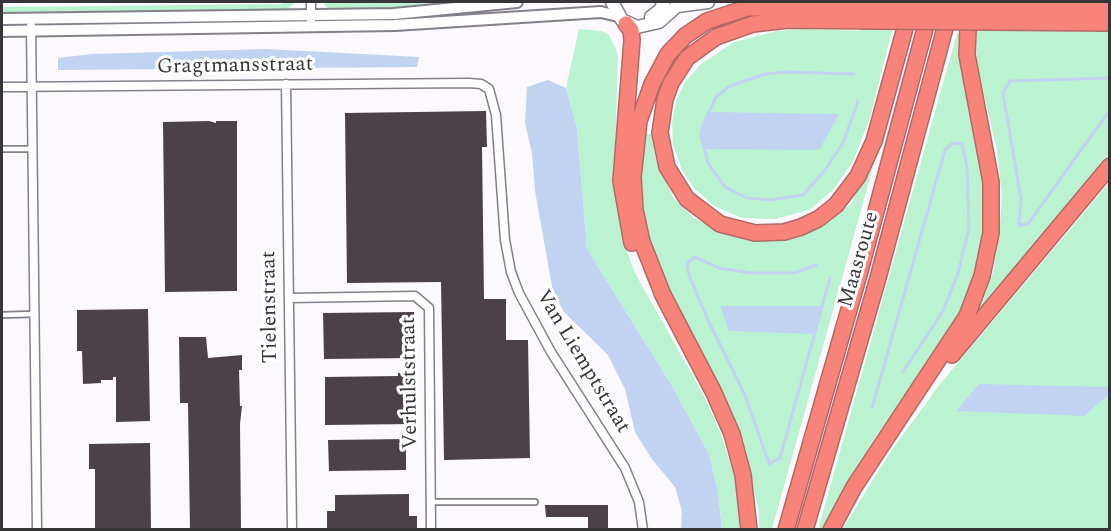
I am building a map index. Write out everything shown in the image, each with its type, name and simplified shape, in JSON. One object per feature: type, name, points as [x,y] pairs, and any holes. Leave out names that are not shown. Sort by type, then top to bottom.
[{"type":"highway","points":[[878,15],[753,24],[716,37],[687,58],[670,83],[660,123],[661,142],[667,167],[687,199],[720,224],[755,233],[794,229],[818,219],[836,205],[851,188],[874,141],[912,2]]},
{"type":"highway","name":"Maasroute","points":[[786,530],[860,272],[932,2]]},
{"type":"highway","name":"Maasroute","points":[[805,530],[878,278],[952,2]]},
{"type":"highway","points":[[831,530],[854,487],[967,316],[982,276],[991,233],[991,182],[967,55],[969,2]]},
{"type":"highway","points":[[681,333],[647,258],[638,227],[633,192],[634,159],[639,121],[652,84],[664,60],[695,28],[734,10],[775,6],[878,15],[994,16],[1110,23]]},
{"type":"highway","points":[[994,16],[1110,10]]},
{"type":"highway","points":[[617,12],[631,30],[632,40],[621,151],[624,213],[632,246],[646,278],[681,333],[714,393],[732,434],[746,490],[749,530]]},
{"type":"highway","points":[[903,413],[1110,166]]},
{"type":"main road","points":[[666,4],[653,26],[637,27],[617,12],[620,7],[632,17],[640,19],[653,16],[666,4],[708,2]]},
{"type":"street","points":[[311,2],[311,21]]},
{"type":"street","points":[[2,31],[311,21],[517,2]]},
{"type":"street","points":[[2,19],[468,22],[558,14],[573,9],[617,12]]},
{"type":"street","points":[[32,19],[37,530]]},
{"type":"street","name":"Gragtmansstraat","points":[[2,87],[469,83]]},
{"type":"street","name":"Van Liemptstraat","points":[[469,83],[481,84],[489,88],[493,99],[505,240],[511,272],[519,293],[551,352],[625,468],[639,502],[643,530]]},
{"type":"street","name":"Tielenstraat","points":[[286,84],[292,530]]},
{"type":"street","name":"Verhulststraat","points":[[289,298],[415,296],[429,308],[431,530]]},
{"type":"lane","points":[[2,149],[33,149]]},
{"type":"lane","points":[[2,315],[35,314]]},
{"type":"lane","points":[[431,502],[535,502]]},
{"type":"green space","points":[[296,2],[285,11],[2,16],[2,7],[282,4]]},
{"type":"green space","points":[[326,2],[462,2],[395,10],[334,11],[324,5]]},
{"type":"green space","points":[[866,2],[899,2],[870,118],[853,161],[833,190],[809,210],[775,219],[742,218],[714,206],[694,188],[682,170],[673,145],[672,124],[676,101],[685,82],[700,65],[734,42],[777,31],[802,29],[860,31]]},
{"type":"green space","points":[[981,2],[1109,2],[1109,153],[979,312],[993,272],[999,239],[1002,197],[997,150],[977,65],[976,34]]},
{"type":"green space","points":[[579,29],[602,31],[609,35],[615,47],[618,57],[614,188],[623,240],[635,273],[703,394],[721,434],[735,479],[740,529],[722,529],[718,492],[709,454],[672,386],[587,249],[577,128],[566,88]]},
{"type":"green space","points":[[963,32],[987,193],[982,255],[959,321],[927,369],[878,433],[840,494],[823,529],[818,530],[957,33]]},
{"type":"green space","points":[[643,134],[652,134],[656,160],[674,199],[693,217],[718,232],[745,240],[794,239],[818,227],[851,204],[878,149],[772,529],[759,529],[759,512],[749,465],[726,401],[651,255],[638,196]]},
{"type":"green space","points":[[1109,183],[1109,529],[842,530],[889,454],[940,384]]},
{"type":"water","points":[[266,49],[419,57],[417,67],[58,70],[58,58],[93,54]]},
{"type":"water","points":[[548,80],[566,88],[577,128],[587,249],[672,386],[709,454],[718,492],[722,529],[681,529],[682,511],[675,487],[651,458],[635,432],[625,389],[608,355],[564,312],[553,292],[535,191],[532,153],[525,123],[527,87]]},
{"type":"water","points":[[709,112],[839,114],[819,150],[704,149],[701,136]]},
{"type":"water","points":[[720,306],[822,306],[813,334],[729,331]]},
{"type":"water","points":[[979,384],[1109,387],[1109,394],[1084,416],[956,411]]},
{"type":"building","points":[[486,111],[487,147],[482,147],[484,299],[506,299],[506,340],[528,340],[530,458],[444,460],[441,282],[347,283],[345,113]]},
{"type":"building","points":[[209,121],[216,123],[216,121],[237,121],[237,291],[165,292],[163,122]]},
{"type":"building","points":[[148,309],[150,421],[116,422],[116,377],[113,377],[113,380],[101,380],[101,383],[83,384],[82,351],[77,351],[77,310]]},
{"type":"building","points":[[414,312],[415,358],[324,359],[323,313]]},
{"type":"building","points":[[179,337],[206,337],[208,358],[242,355],[242,370],[239,370],[240,406],[242,406],[240,424],[241,530],[190,530],[188,403],[180,403]]},
{"type":"building","points":[[398,373],[415,373],[415,424],[325,425],[325,377],[398,376]]},
{"type":"building","points":[[406,439],[406,470],[329,471],[328,440]]},
{"type":"building","points":[[150,443],[151,530],[95,530],[95,469],[89,469],[89,444]]},
{"type":"building","points":[[409,494],[409,516],[417,516],[417,530],[327,530],[327,511],[335,511],[335,495]]},
{"type":"building","points":[[545,505],[608,505],[608,530],[588,530],[588,517],[546,517]]},
{"type":"waterway","points":[[854,74],[785,72],[765,74],[730,86],[716,97],[703,125],[701,136],[708,163],[725,187],[747,198],[770,200],[803,195],[825,170],[843,143],[858,101]]},
{"type":"waterway","points":[[1110,78],[1010,81],[1003,93],[1021,199],[1019,225],[1028,224],[1110,110]]},
{"type":"waterway","points":[[872,408],[945,150],[953,143],[962,144],[967,167],[969,228],[958,273],[943,311],[903,372]]},
{"type":"waterway","points":[[816,265],[795,273],[752,273],[719,268],[695,257],[687,263],[689,275],[707,318],[745,395],[769,464],[780,458],[830,278]]}]
